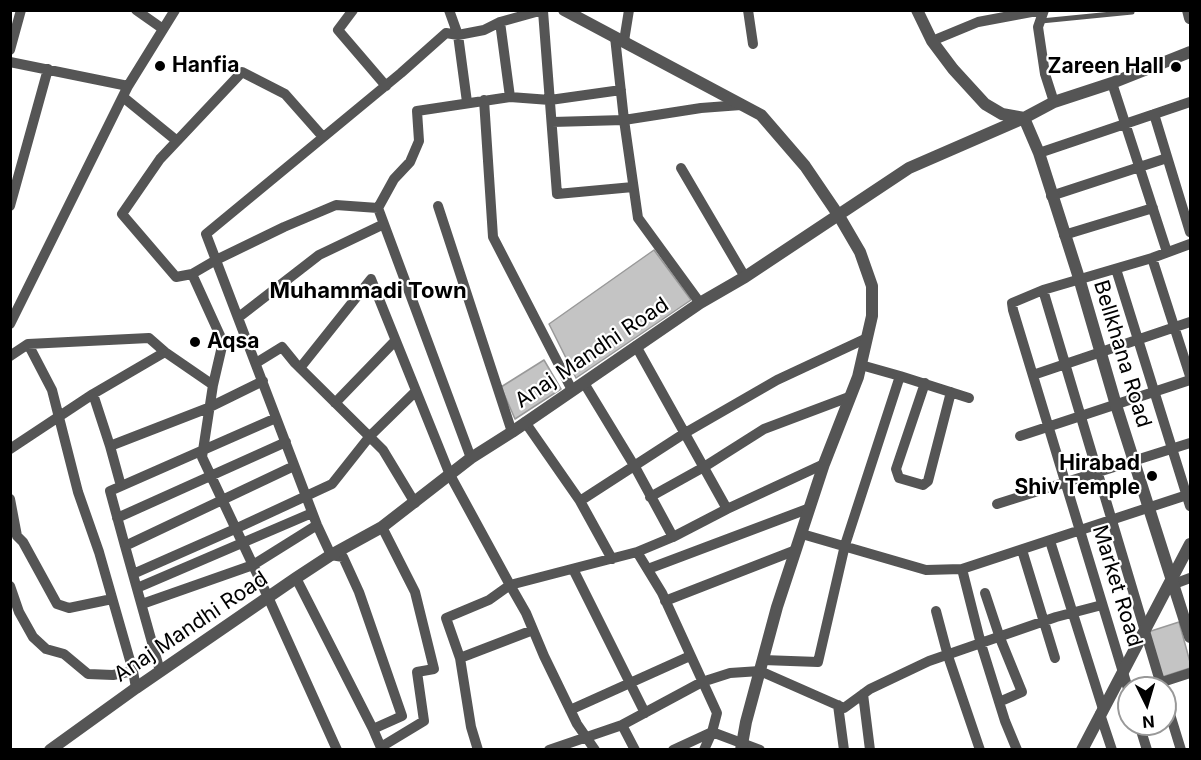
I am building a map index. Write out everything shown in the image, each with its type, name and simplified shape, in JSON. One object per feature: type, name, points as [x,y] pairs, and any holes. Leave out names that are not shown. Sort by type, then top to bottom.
[{"type":"street","points":[[10,50],[21,10]]},
{"type":"street","points":[[136,10],[163,29]]},
{"type":"street","points":[[10,324],[128,86],[175,10]]},
{"type":"street","points":[[353,10],[338,30],[386,86]]},
{"type":"street","points":[[449,10],[458,35],[467,102]]},
{"type":"street","points":[[373,729],[402,716],[359,592],[344,557],[332,555],[312,513],[206,234],[386,86],[446,33],[458,35],[484,30],[500,22],[543,10],[557,194],[633,187]]},
{"type":"street","points":[[564,10],[586,24],[619,39],[761,115],[805,166],[839,216],[860,252],[872,286],[872,315],[861,365],[824,464],[796,550],[761,665],[741,747]]},
{"type":"street","points":[[630,10],[619,39],[624,120],[638,218],[700,303]]},
{"type":"street","points":[[748,10],[753,44]]},
{"type":"street","points":[[916,10],[932,41],[953,69],[985,104],[1002,114],[1024,118]]},
{"type":"street","points":[[1188,10],[1191,18]]},
{"type":"street","points":[[932,41],[978,22],[1008,14],[1042,14],[1038,27],[1045,74],[1054,102]]},
{"type":"street","points":[[500,22],[510,97]]},
{"type":"street","name":"Anaj Mandhi Road","points":[[50,750],[296,578],[382,527],[415,504],[471,458],[636,346],[839,216],[909,168],[1024,118],[1054,102],[1112,83],[1191,52]]},
{"type":"street","points":[[10,63],[128,86]]},
{"type":"street","points":[[10,206],[48,69]]},
{"type":"street","points":[[323,137],[285,94],[242,72],[160,159],[122,214],[177,277],[192,274],[216,260],[336,205],[378,208]]},
{"type":"street","points":[[1112,83],[1167,252]]},
{"type":"street","points":[[471,458],[378,208],[394,179],[410,162],[419,141],[417,111],[510,97],[550,100],[621,90]]},
{"type":"street","points":[[123,97],[177,141]]},
{"type":"street","points":[[484,100],[493,237],[572,390]]},
{"type":"street","points":[[1039,153],[1191,102]]},
{"type":"street","points":[[552,122],[624,120],[701,108],[741,105]]},
{"type":"street","points":[[1154,114],[1191,232]]},
{"type":"street","name":"Bellkhana Road","points":[[1024,118],[1039,153],[1116,405],[1191,637]]},
{"type":"street","points":[[1051,196],[1167,158]]},
{"type":"street","points":[[681,168],[745,277]]},
{"type":"street","points":[[438,206],[512,432]]},
{"type":"street","points":[[1065,235],[1153,208]]},
{"type":"street","points":[[238,317],[319,255],[384,224]]},
{"type":"street","points":[[1158,676],[1043,290],[1191,244]]},
{"type":"street","points":[[1152,258],[1191,376]]},
{"type":"street","points":[[802,534],[926,570],[962,569],[1149,508],[1189,499],[1116,269]]},
{"type":"street","points":[[192,274],[223,342],[208,408],[202,458],[337,750]]},
{"type":"street","points":[[300,368],[371,279],[450,475],[533,630],[570,710],[596,750]]},
{"type":"street","name":"Market Road","points":[[1043,290],[1012,303],[1012,310],[1124,676]]},
{"type":"street","points":[[1033,375],[1191,322]]},
{"type":"street","points":[[10,356],[28,344],[149,338],[165,352],[213,385]]},
{"type":"street","points":[[580,501],[685,433],[777,380],[867,338]]},
{"type":"street","points":[[335,403],[395,341]]},
{"type":"street","points":[[28,344],[52,390],[78,492],[99,552],[136,688]]},
{"type":"street","points":[[636,346],[727,509]]},
{"type":"street","points":[[256,363],[282,347],[300,368],[383,450],[415,504]]},
{"type":"street","points":[[10,448],[93,394],[165,352]]},
{"type":"street","points":[[861,365],[969,398]]},
{"type":"street","points":[[549,750],[622,725],[702,682],[761,665],[818,663],[845,545],[900,376]]},
{"type":"street","points":[[1020,436],[1191,380]]},
{"type":"street","points":[[110,446],[208,408],[263,381]]},
{"type":"street","points":[[584,383],[635,467],[673,537]]},
{"type":"street","points":[[925,383],[896,470],[899,478],[923,485],[928,482],[951,392]]},
{"type":"street","points":[[133,574],[332,484],[370,436],[415,392]]},
{"type":"street","points":[[93,394],[121,486]]},
{"type":"street","points":[[650,497],[704,467],[764,429],[849,397]]},
{"type":"street","points":[[160,671],[110,491],[276,418]]},
{"type":"street","points":[[525,422],[580,501],[612,559]]},
{"type":"street","points":[[117,518],[285,442]]},
{"type":"street","points":[[997,504],[1191,443]]},
{"type":"street","points":[[478,750],[471,727],[460,658],[446,618],[489,600],[510,585],[638,552],[824,464]]},
{"type":"street","points":[[125,546],[294,466]]},
{"type":"street","points":[[10,499],[17,536],[23,542],[57,603],[69,608],[112,599]]},
{"type":"street","points":[[648,569],[810,508]]},
{"type":"street","points":[[137,588],[312,513]]},
{"type":"street","points":[[141,604],[253,565],[317,525]]},
{"type":"street","points":[[296,578],[381,748],[424,722],[417,672],[434,669],[415,592],[382,527]]},
{"type":"street","points":[[1050,541],[1104,708],[1112,750]]},
{"type":"street","points":[[1082,750],[1143,631],[1173,582],[1191,544]]},
{"type":"street","points":[[665,601],[796,550]]},
{"type":"street","points":[[1022,550],[1055,658]]},
{"type":"street","points":[[638,552],[665,601],[717,713],[704,750]]},
{"type":"street","points":[[573,569],[645,712]]},
{"type":"street","points":[[962,569],[981,644],[1017,750]]},
{"type":"street","points":[[1173,582],[1191,578]]},
{"type":"street","points":[[10,586],[19,612],[33,638],[46,650],[64,654],[88,674],[113,675],[133,671]]},
{"type":"street","points":[[985,593],[1022,692],[999,702]]},
{"type":"street","points":[[761,665],[844,708],[870,689],[929,661],[1045,621],[1102,605]]},
{"type":"street","points":[[936,610],[948,656],[980,750]]},
{"type":"street","points":[[460,658],[533,630]]},
{"type":"street","points":[[570,710],[690,656]]},
{"type":"street","points":[[1177,679],[1191,673]]},
{"type":"street","points":[[863,694],[870,750]]},
{"type":"street","points":[[1104,708],[1117,700]]},
{"type":"street","points":[[838,705],[844,750]]},
{"type":"street","points":[[622,725],[635,750]]},
{"type":"street","points":[[712,732],[741,747],[760,750]]},
{"type":"street","points":[[673,750],[712,732]]},
{"type":"lane","points":[[1042,14],[1132,12]]},
{"type":"building","points":[[654,250],[691,300],[576,378],[549,324]]},
{"type":"building","points":[[544,360],[561,389],[515,419],[501,387]]},
{"type":"building","points":[[1179,622],[1190,668],[1162,676],[1148,632]]},
{"type":"place","name":"Hanfia","points":[[160,66]]},
{"type":"place","name":"Zareen Hall","points":[[1176,67]]},
{"type":"place","name":"Aqsa","points":[[195,342]]},
{"type":"place","name":"Hirabad Shiv Temple","points":[[1152,476]]},
{"type":"district","name":"Muhammadi Town","points":[[368,291]]}]
